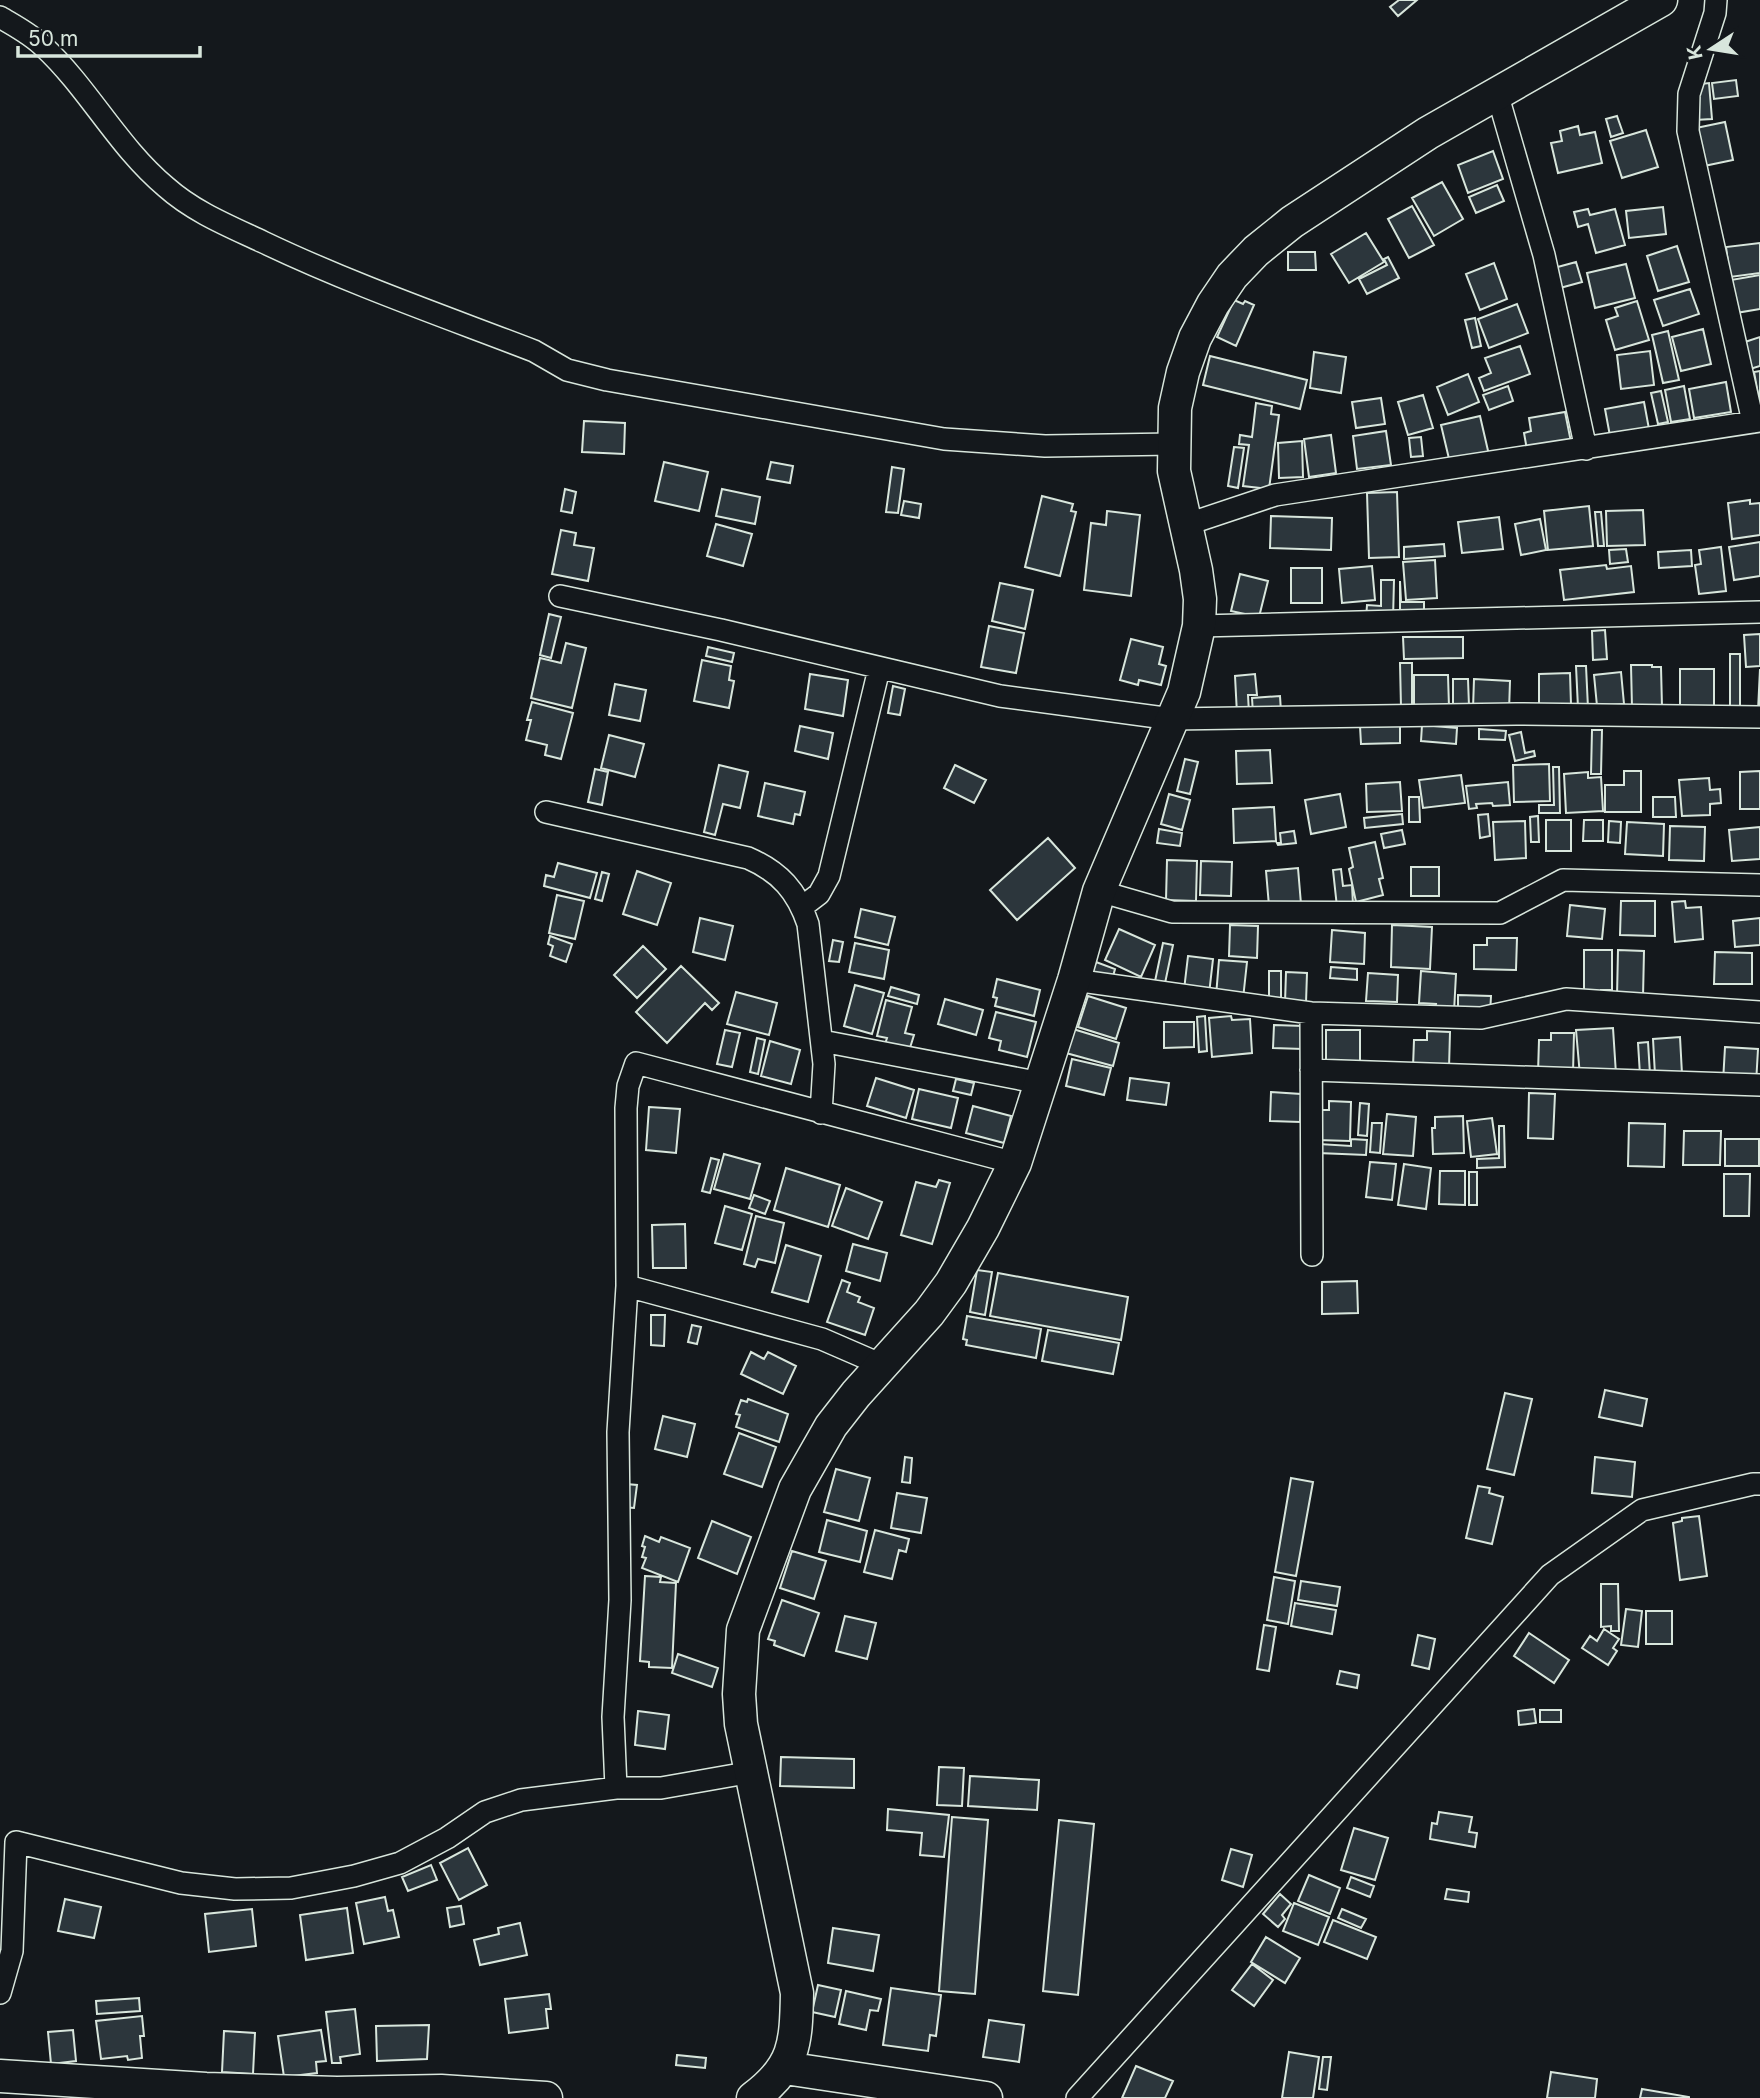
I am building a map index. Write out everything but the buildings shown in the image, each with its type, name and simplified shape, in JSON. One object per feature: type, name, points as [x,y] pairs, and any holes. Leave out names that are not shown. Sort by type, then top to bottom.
[{"type":"street","points":[[752,2098],[772,2084],[785,2068],[796,2023],[797,1993],[741,1724],[739,1694],[743,1630],[795,1489],[812,1457],[831,1426],[929,1313],[951,1283],[984,1228],[1015,1163],[1074,980],[1099,891],[1187,682],[1199,626],[1200,599],[1174,471],[1173,443],[1178,396],[1195,338],[1213,304],[1240,268],[1256,251],[1293,222],[1428,133],[1661,0]]},
{"type":"street","points":[[1185,525],[1275,495],[1757,421],[1688,131],[1689,94],[1715,13],[1716,0]]},
{"type":"street","points":[[0,17],[21,29],[61,63],[146,169],[166,188],[206,216],[311,265],[534,351],[567,370],[607,380],[944,439],[1045,446],[1173,443]]},
{"type":"street","points":[[1497,93],[1544,255],[1586,449]]},
{"type":"street","points":[[560,596],[721,630],[1000,696],[1172,719],[1517,713],[1760,717]]},
{"type":"street","points":[[1199,626],[1760,612]]},
{"type":"street","points":[[802,907],[819,894],[829,876],[879,669]]},
{"type":"street","points":[[546,812],[748,858],[780,876],[802,907],[808,924],[824,1064],[821,1113]]},
{"type":"street","points":[[1099,891],[1172,912],[1500,913],[1563,880],[1760,886]]},
{"type":"street","points":[[1074,980],[1311,1013],[1481,1018],[1566,999],[1760,1012]]},
{"type":"street","points":[[1311,1013],[1312,1255]]},
{"type":"street","points":[[822,1041],[1041,1083]]},
{"type":"street","points":[[616,1788],[614,1717],[620,1600],[618,1432],[627,1286],[626,1108],[628,1086],[636,1063],[1015,1163]]},
{"type":"street","points":[[1311,1070],[1760,1085]]},
{"type":"street","points":[[627,1286],[822,1339],[882,1365]]},
{"type":"street","points":[[1077,2098],[1550,1576],[1642,1510],[1753,1483],[1760,1484]]},
{"type":"street","points":[[0,1993],[12,1951],[16,1842],[181,1883],[235,1889],[291,1888],[354,1876],[400,1863],[422,1853],[485,1812],[521,1800],[616,1788],[662,1788],[752,1772]]},
{"type":"street","points":[[785,2068],[986,2098]]},
{"type":"street","points":[[0,2076],[337,2095],[441,2091],[546,2098]]}]
